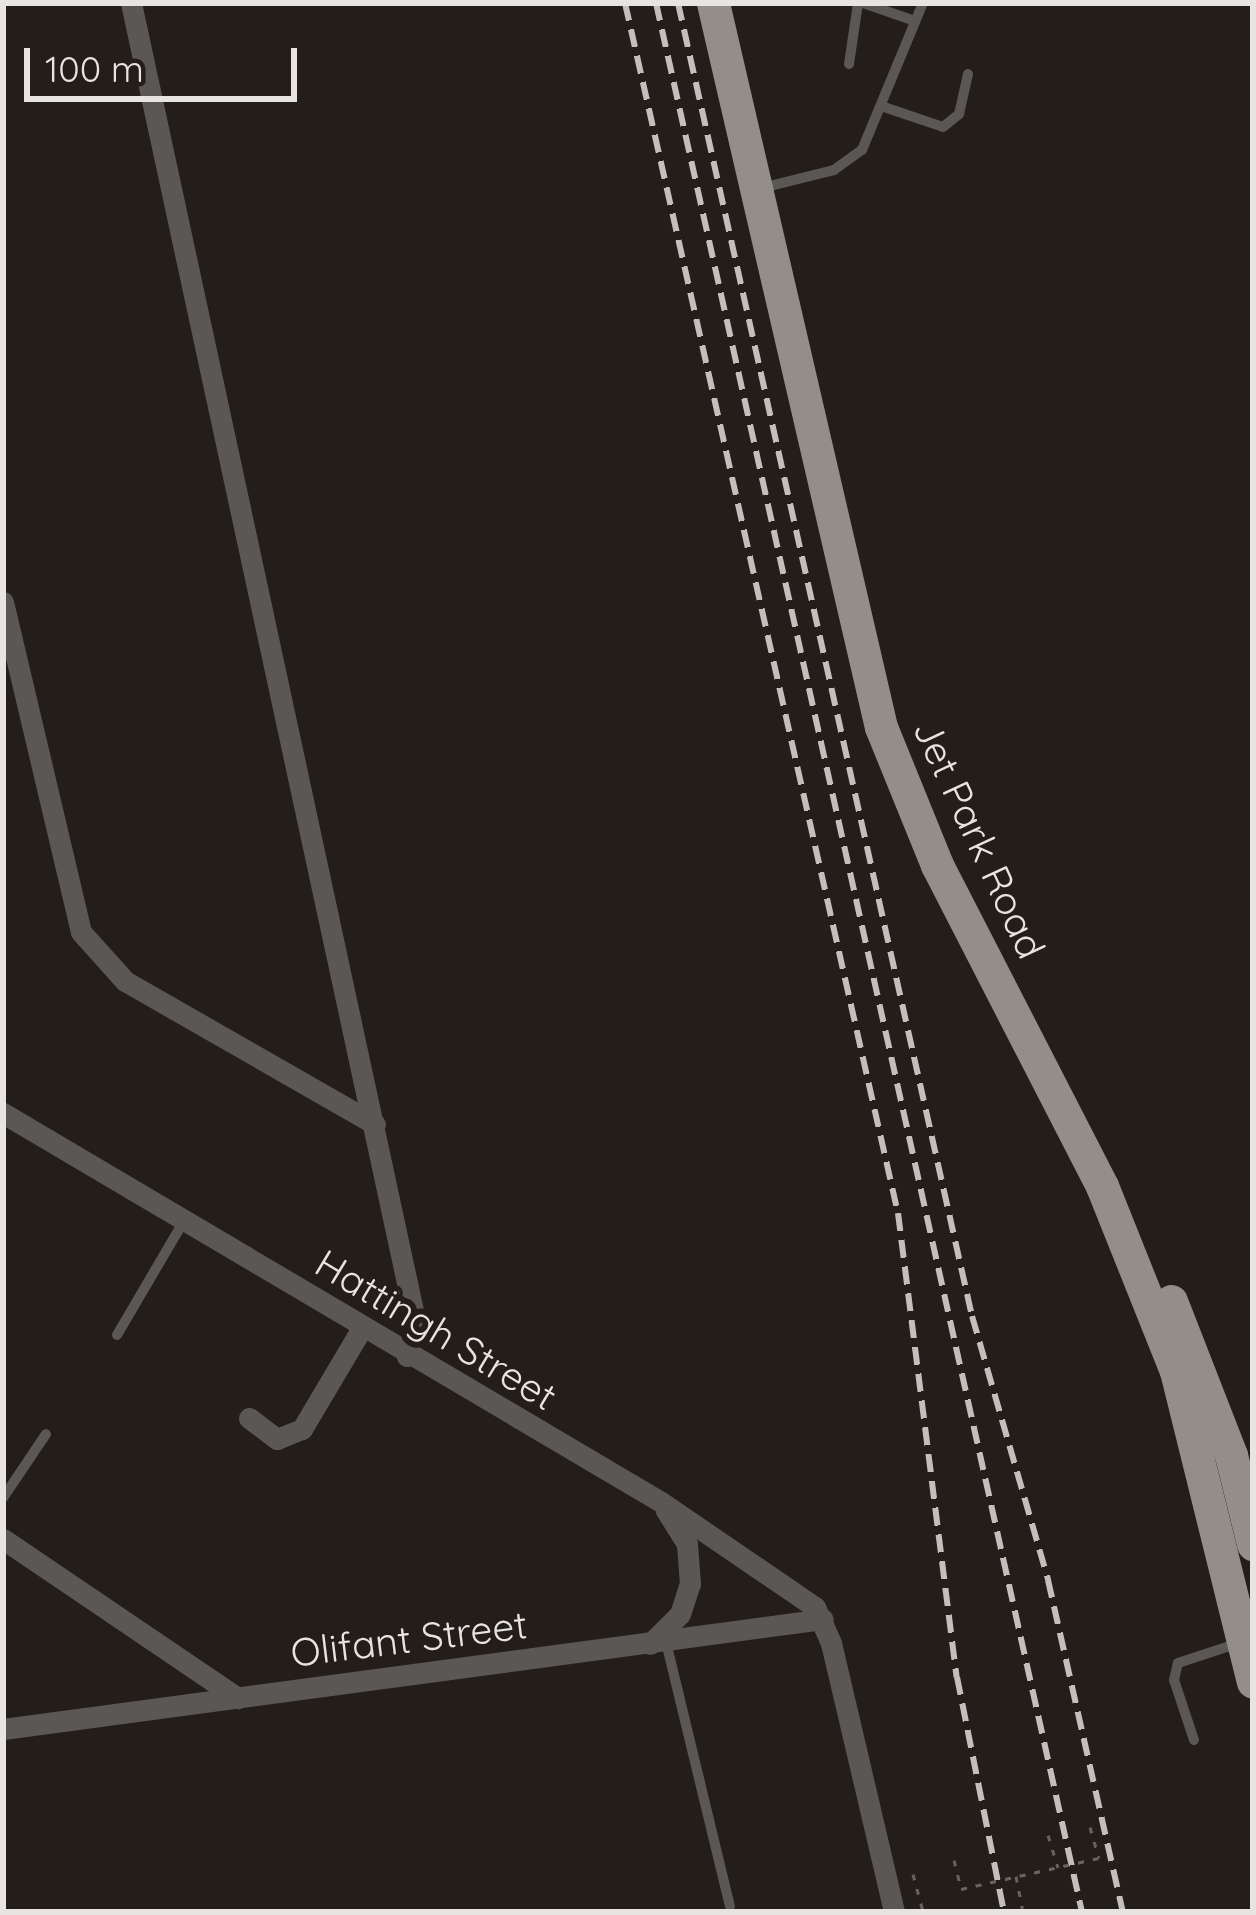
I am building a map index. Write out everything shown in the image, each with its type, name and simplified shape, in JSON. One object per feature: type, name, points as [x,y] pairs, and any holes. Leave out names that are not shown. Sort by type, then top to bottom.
[{"type":"main road","name":"Jet Park Road","points":[[713,3],[892,724],[936,832],[1184,1328],[1253,1544]]},
{"type":"main road","name":"Jet Park Road","points":[[730,3],[762,188],[886,742],[937,865],[1102,1186],[1176,1371],[1253,1682]]},
{"type":"street","points":[[130,3],[375,1124],[416,1326],[407,1356]]},
{"type":"street","points":[[3,602],[81,932],[125,981],[375,1124]]},
{"type":"street","name":"Hattingh Street","points":[[3,1113],[661,1502],[789,1584],[824,1618]]},
{"type":"street","points":[[249,1418],[277,1439],[302,1429],[362,1328]]},
{"type":"street","points":[[658,1643],[680,1613],[690,1584],[687,1544],[661,1502]]},
{"type":"street","points":[[3,1539],[238,1698]]},
{"type":"street","points":[[824,1618],[894,1912]]},
{"type":"street","name":"Olifant Street","points":[[3,1729],[824,1618]]},
{"type":"lane","points":[[849,64],[861,3],[915,21]]},
{"type":"lane","points":[[762,188],[844,166],[869,139],[923,3]]},
{"type":"lane","points":[[884,107],[944,128],[959,114],[968,74]]},
{"type":"lane","points":[[116,1335],[184,1221]]},
{"type":"lane","points":[[3,1498],[46,1434]]},
{"type":"lane","points":[[1194,1740],[1179,1706],[1178,1664],[1243,1642]]},
{"type":"lane","points":[[658,1643],[730,1906]]},
{"type":"path","points":[[953,1861],[961,1889],[1099,1858],[1090,1827]]},
{"type":"path","points":[[1048,1835],[1058,1867]]},
{"type":"path","points":[[914,1874],[923,1912]]},
{"type":"path","points":[[1016,1876],[1022,1908]]},
{"type":"railway","points":[[625,3],[898,1213],[957,1677],[1004,1912]]},
{"type":"railway","points":[[656,3],[1082,1912]]},
{"type":"railway","points":[[678,3],[972,1316],[1048,1580],[1123,1912]]}]
